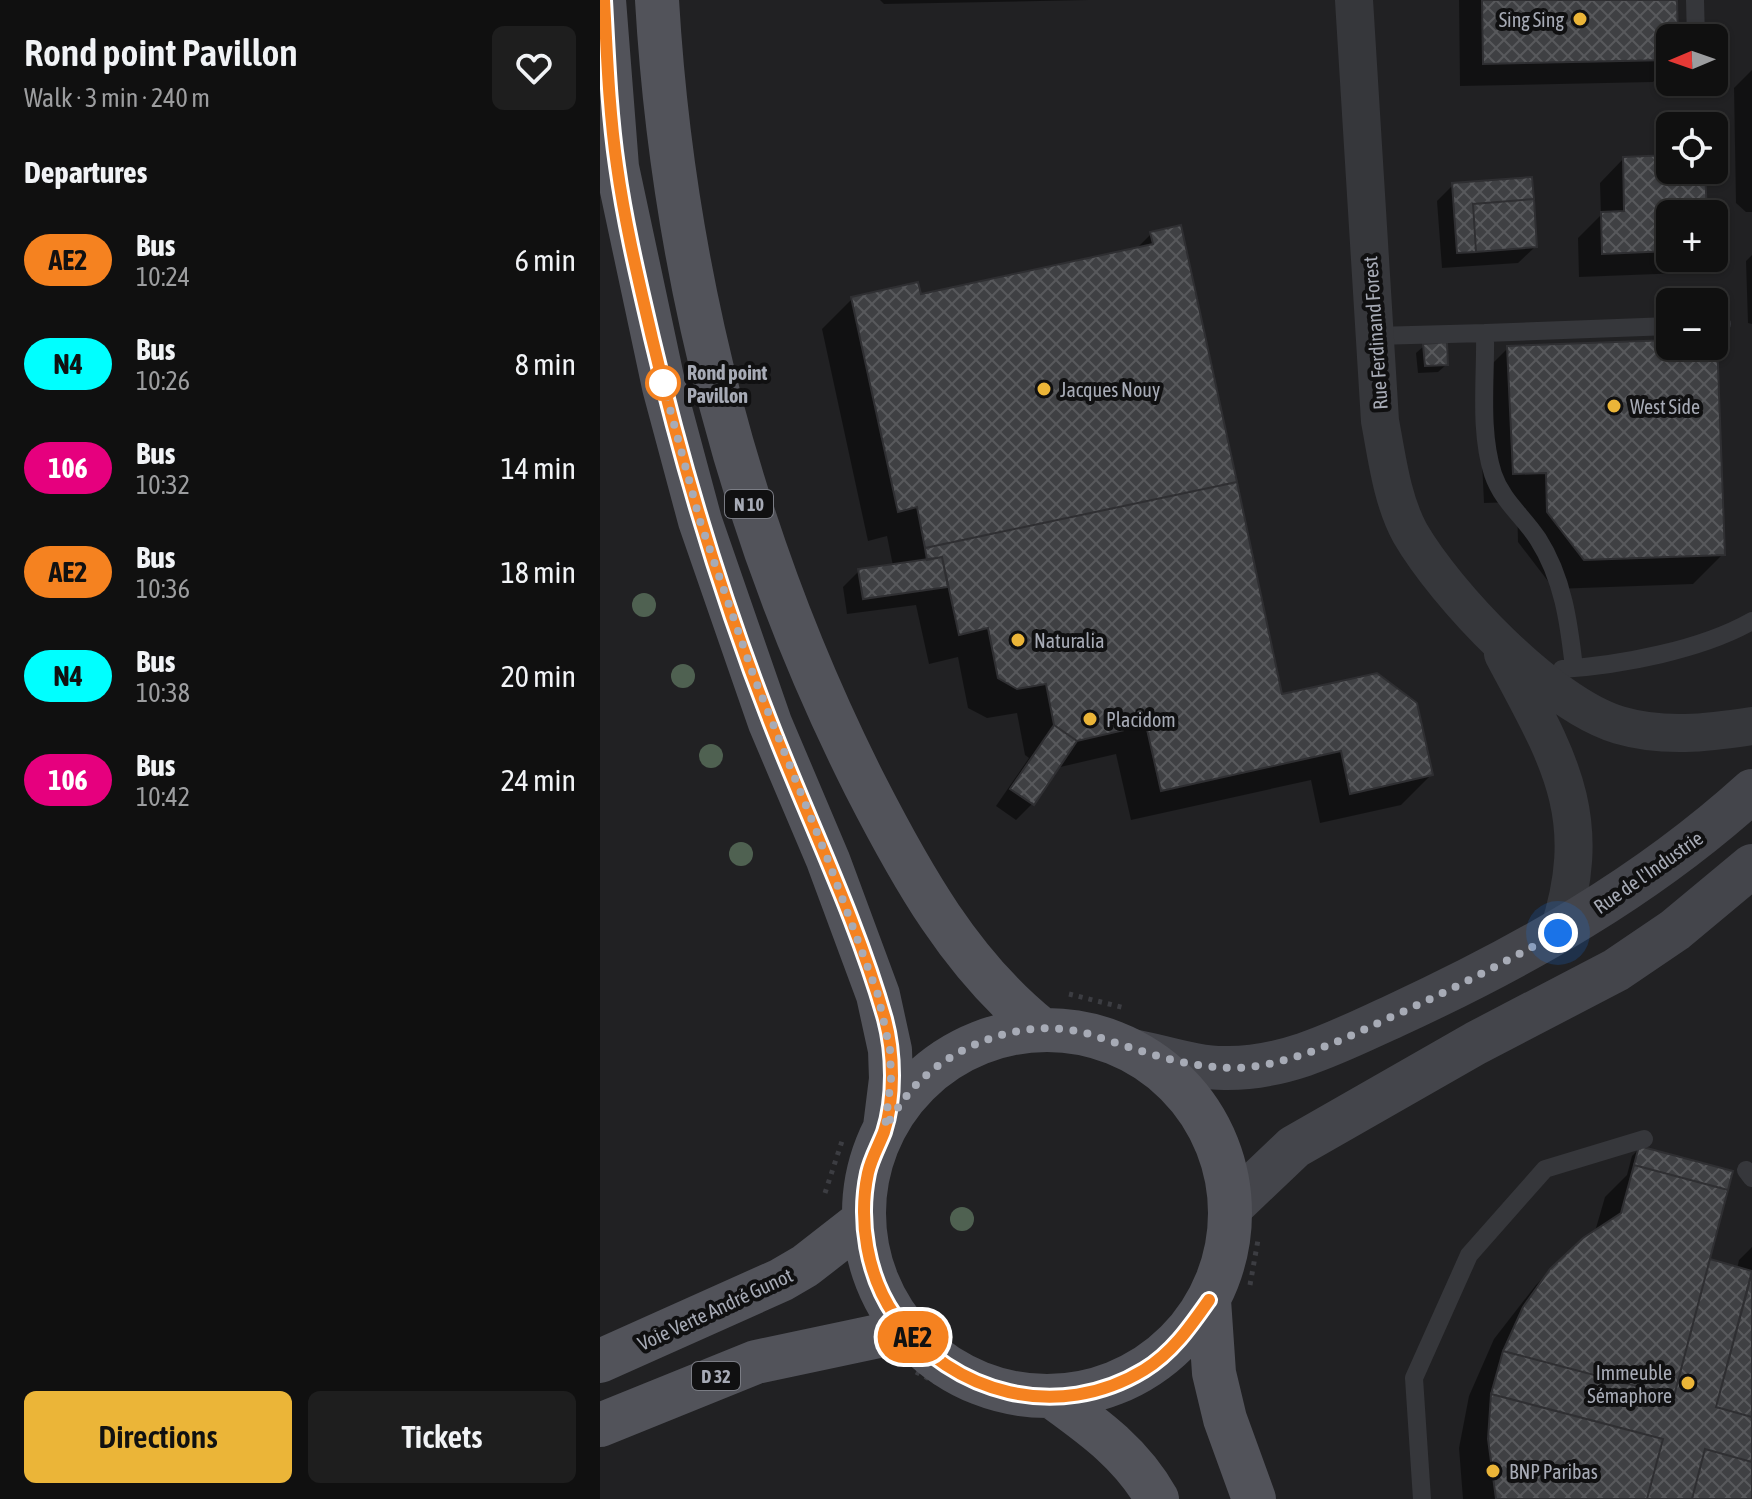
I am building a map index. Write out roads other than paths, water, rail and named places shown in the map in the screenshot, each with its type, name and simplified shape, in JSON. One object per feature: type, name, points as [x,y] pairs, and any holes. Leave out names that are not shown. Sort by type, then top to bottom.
[{"type":"main road","name":"N 10","points":[[604,0],[608,167],[620,224],[700,521],[770,723],[828,860],[887,1026],[891,1079],[885,1127]]},
{"type":"main road","name":"N 10","points":[[657,0],[671,157],[696,306],[726,427],[782,602],[818,691],[905,862],[974,965],[997,993],[1041,1029]]},
{"type":"main road","name":"Rue de l'Industrie","points":[[1133,1051],[1227,1069],[1307,1055],[1472,980],[1558,933],[1626,891],[1711,828],[1752,791]]},
{"type":"main road","points":[[1254,1499],[1225,1419],[1214,1373],[1228,1298],[1226,1255],[1294,1147],[1476,1043],[1616,970],[1675,930],[1752,866]]},
{"type":"main road","points":[[1157,1499],[1144,1475],[1111,1439],[1041,1406],[961,1376],[906,1348],[872,1267],[864,1220],[868,1172],[885,1127],[913,1088],[950,1057],[993,1037],[1041,1029],[1089,1034],[1133,1051],[1172,1079],[1203,1116],[1246,1220]]},
{"type":"main road","name":"Voie Verte André Gunot","points":[[600,1361],[781,1280],[805,1266],[864,1220]]},
{"type":"main road","points":[[1041,1406],[1101,1390],[1144,1370],[1228,1298]]},
{"type":"main road","name":"D 32","points":[[600,1425],[756,1362],[906,1348]]},
{"type":"street","name":"Rue Ferdinand Forest","points":[[1354,0],[1383,434],[1389,472],[1409,531],[1444,583],[1492,634],[1533,671],[1582,708],[1620,725],[1685,734],[1752,726]]},
{"type":"street","name":"Rue Ferdinand Forest","points":[[1492,634],[1546,736],[1573,808],[1575,865],[1558,933]]},
{"type":"lane","points":[[1695,0],[1696,24]]},
{"type":"lane","points":[[1375,336],[1656,327]]},
{"type":"lane","points":[[1485,333],[1487,446],[1493,475],[1506,501],[1538,538],[1560,582],[1574,668]]},
{"type":"lane","points":[[1533,671],[1601,666],[1736,630],[1752,621]]},
{"type":"lane","points":[[1422,1499],[1414,1378],[1469,1255],[1545,1169],[1644,1139]]},
{"type":"place","name":"Sing Sing","points":[[1580,19]]},
{"type":"place","name":"Rond point Pavillon","points":[[663,383]]},
{"type":"place","name":"Jacques Nouy","points":[[1044,389]]},
{"type":"place","name":"West Side","points":[[1614,406]]},
{"type":"place","name":"Naturalia","points":[[1018,640]]},
{"type":"place","name":"Placidom","points":[[1090,719]]},
{"type":"place","name":"Immeuble Sémaphore","points":[[1688,1383]]},
{"type":"place","name":"BNP Paribas","points":[[1493,1471]]}]
